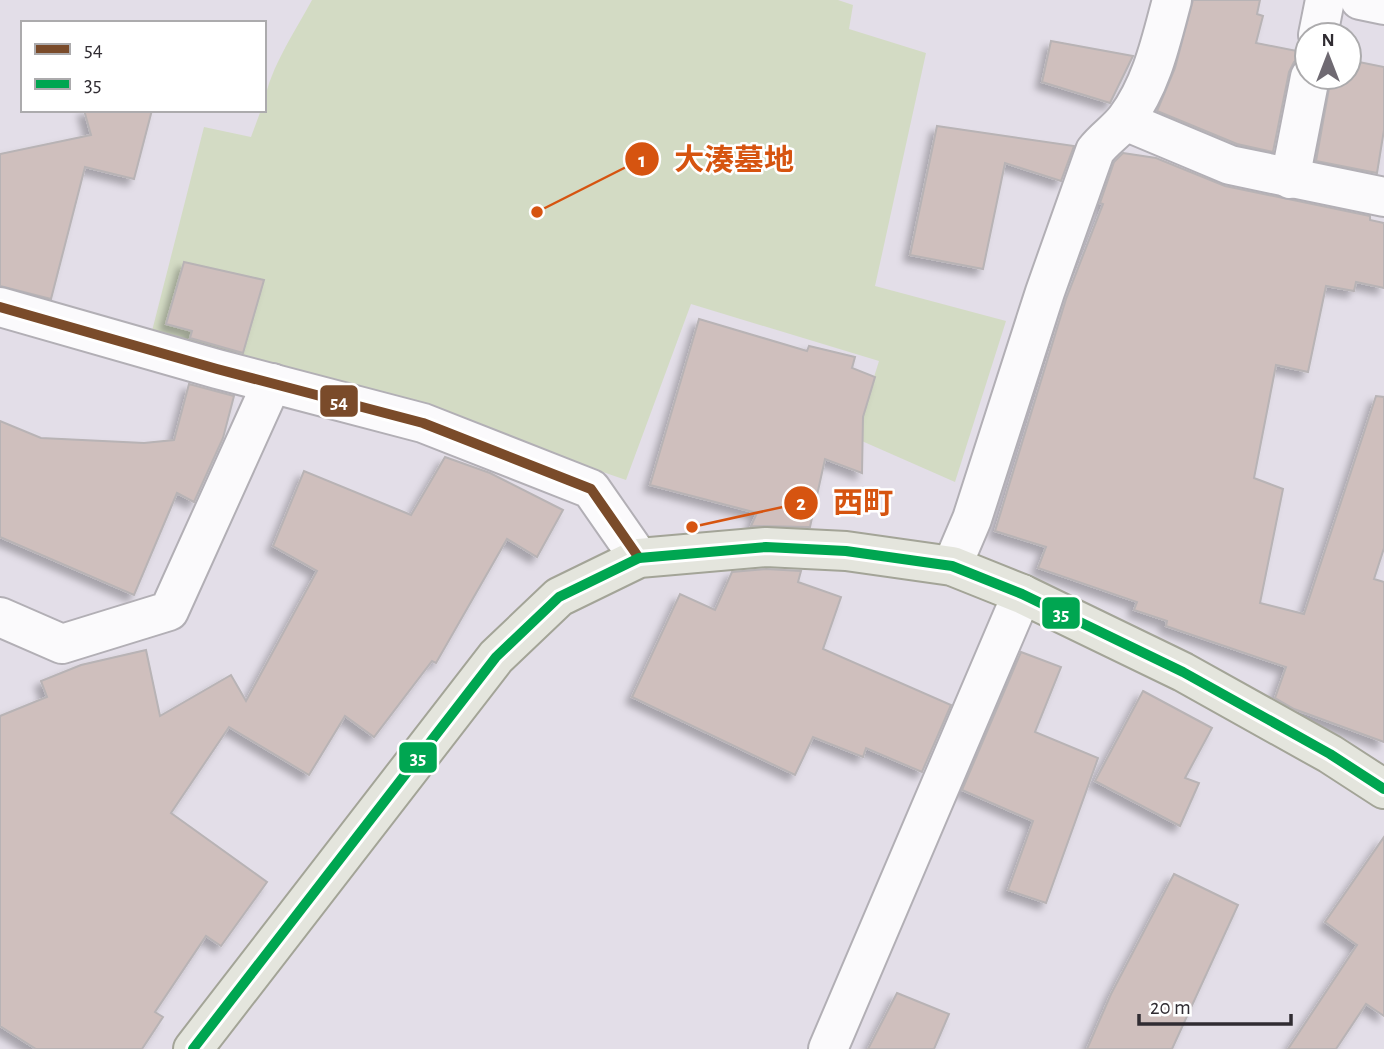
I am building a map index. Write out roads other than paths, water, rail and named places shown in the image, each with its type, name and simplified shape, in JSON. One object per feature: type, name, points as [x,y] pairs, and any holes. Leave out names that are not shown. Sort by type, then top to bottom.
[{"type":"main road","points":[[193,1049],[496,657],[559,597],[639,558],[766,547],[846,551],[952,566],[1022,594],[1182,672],[1383,785]]},
{"type":"street","points":[[952,566],[971,519],[1045,292],[1096,151],[1107,136],[1125,121],[1148,82],[1172,0]]},
{"type":"street","points":[[1321,21],[1325,0]]},
{"type":"street","points":[[1360,0],[1384,5]]},
{"type":"street","points":[[1290,179],[1307,91]]},
{"type":"street","points":[[1125,121],[1230,165],[1384,197]]},
{"type":"street","points":[[0,307],[423,423],[591,489],[639,558]]},
{"type":"street","points":[[0,617],[62,644],[169,611],[272,383]]},
{"type":"street","points":[[828,1049],[1022,594]]},
{"type":"place","name":"大湊墓地","points":[[537,212]]},
{"type":"place","name":"西町","points":[[692,527]]}]
